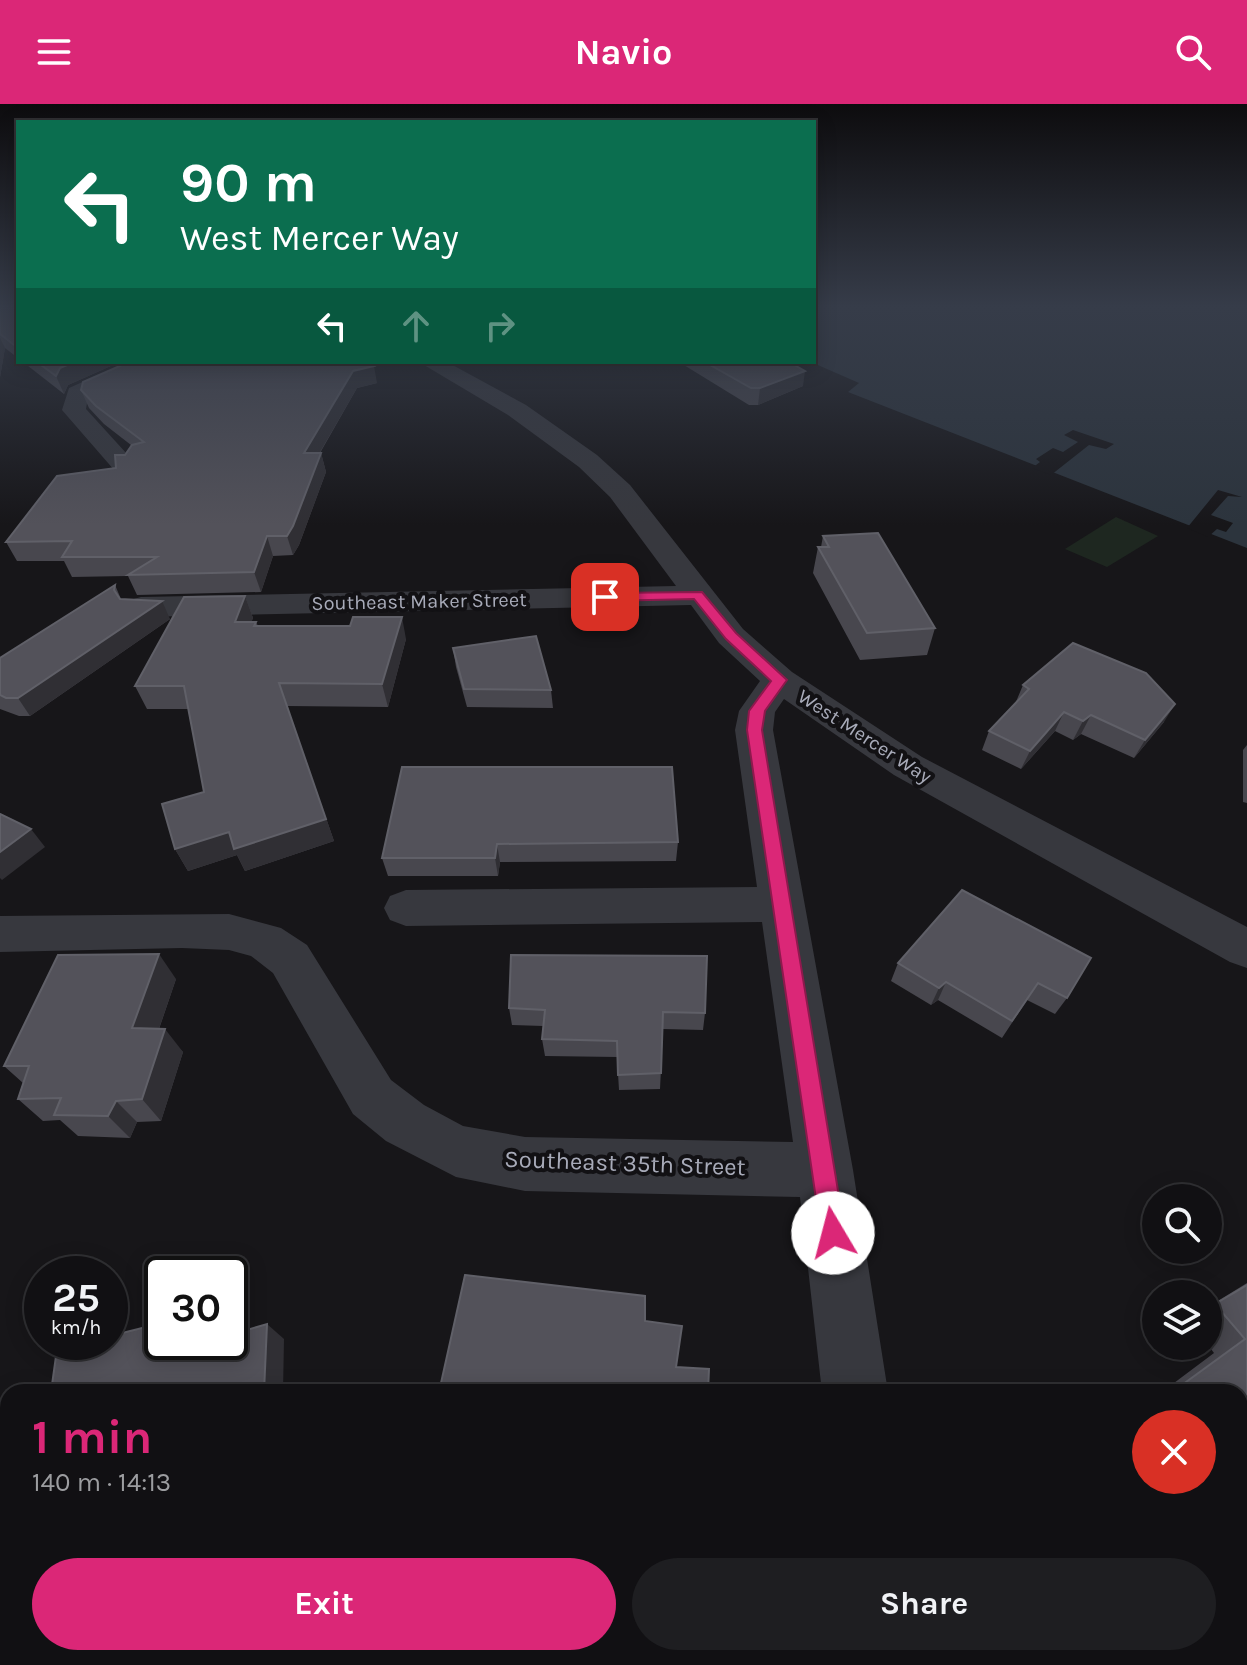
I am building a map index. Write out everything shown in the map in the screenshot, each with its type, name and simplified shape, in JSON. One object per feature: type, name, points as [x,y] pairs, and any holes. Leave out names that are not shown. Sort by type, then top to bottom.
[{"type":"street","points":[[107,380],[77,393],[74,410],[88,429],[124,465]]},
{"type":"street","name":"West Mercer Way","points":[[462,380],[517,410],[588,461],[620,491],[731,636],[779,680],[908,766],[1247,949]]},
{"type":"street","name":"Southeast Maker Street","points":[[141,607],[697,595]]},
{"type":"street","points":[[779,680],[757,711],[754,730],[825,1170],[854,1384]]},
{"type":"street","points":[[406,908],[782,904]]},
{"type":"street","name":"Southeast 35th Street","points":[[0,934],[198,931],[229,932],[265,941],[290,959],[372,1097],[405,1123],[456,1151],[525,1164],[825,1170]]},
{"type":"shaded area","points":[[852,380],[1247,380],[1247,548],[848,392],[859,383]]},
{"type":"shaded area","points":[[1116,517],[1158,536],[1107,567],[1065,549]]},
{"type":"pier","points":[[1073,430],[1114,444],[1106,449],[1089,445],[1051,475],[1032,468],[1040,462],[1036,459],[1053,448],[1063,452],[1078,442],[1064,435]]},
{"type":"pier","points":[[1218,490],[1242,497],[1228,496],[1211,515],[1233,523],[1226,532],[1217,529],[1208,537],[1187,528]]},
{"type":"building","points":[[348,380],[304,453],[321,453],[293,526],[287,536],[267,536],[254,572],[128,575],[157,557],[62,557],[72,541],[6,542],[57,476],[116,468],[115,455],[125,455],[132,445],[144,442],[96,406],[81,390],[83,382]]},
{"type":"building","points":[[737,380],[782,380],[760,388],[751,388]]},
{"type":"building","points":[[878,533],[935,628],[867,633],[818,547],[829,547],[823,536]]},
{"type":"building","points":[[115,585],[114,590],[120,599],[162,601],[18,698],[0,695],[0,658]]},
{"type":"building","points":[[245,596],[235,622],[256,622],[254,626],[350,626],[353,617],[402,617],[382,684],[279,683],[326,819],[234,849],[229,832],[175,849],[162,804],[204,792],[184,686],[135,686],[184,597]]},
{"type":"building","points":[[536,636],[551,690],[464,689],[453,648]]},
{"type":"building","points":[[1073,643],[1146,673],[1175,704],[1145,740],[1091,715],[1083,721],[1064,712],[1030,751],[989,731],[1029,689],[1023,685]]},
{"type":"building","points":[[402,767],[672,767],[678,842],[497,844],[495,858],[382,858]]},
{"type":"building","points":[[0,814],[31,829],[0,852]]},
{"type":"building","points":[[962,890],[1091,958],[1067,998],[1038,983],[1012,1021],[946,982],[939,988],[898,963]]},
{"type":"building","points":[[159,954],[132,1028],[165,1029],[142,1099],[116,1101],[108,1116],[54,1115],[61,1098],[18,1099],[29,1066],[4,1066],[58,955]]},
{"type":"building","points":[[511,955],[707,956],[705,1013],[663,1012],[661,1073],[618,1075],[617,1041],[542,1039],[545,1010],[509,1008]]},
{"type":"building","points":[[465,1275],[645,1296],[645,1321],[682,1326],[676,1367],[709,1369],[708,1384],[441,1384]]},
{"type":"building","points":[[1247,1285],[1247,1384],[1183,1384],[1216,1360],[1222,1360],[1222,1356],[1245,1339],[1222,1312],[1222,1300]]},
{"type":"building","points":[[267,1324],[264,1384],[52,1384],[55,1360],[128,1360],[128,1332],[144,1328],[144,1360],[248,1360],[248,1330]]},
{"type":"route","points":[[605,597],[697,595],[731,636],[779,680],[757,711],[754,730],[833,1233]]}]
